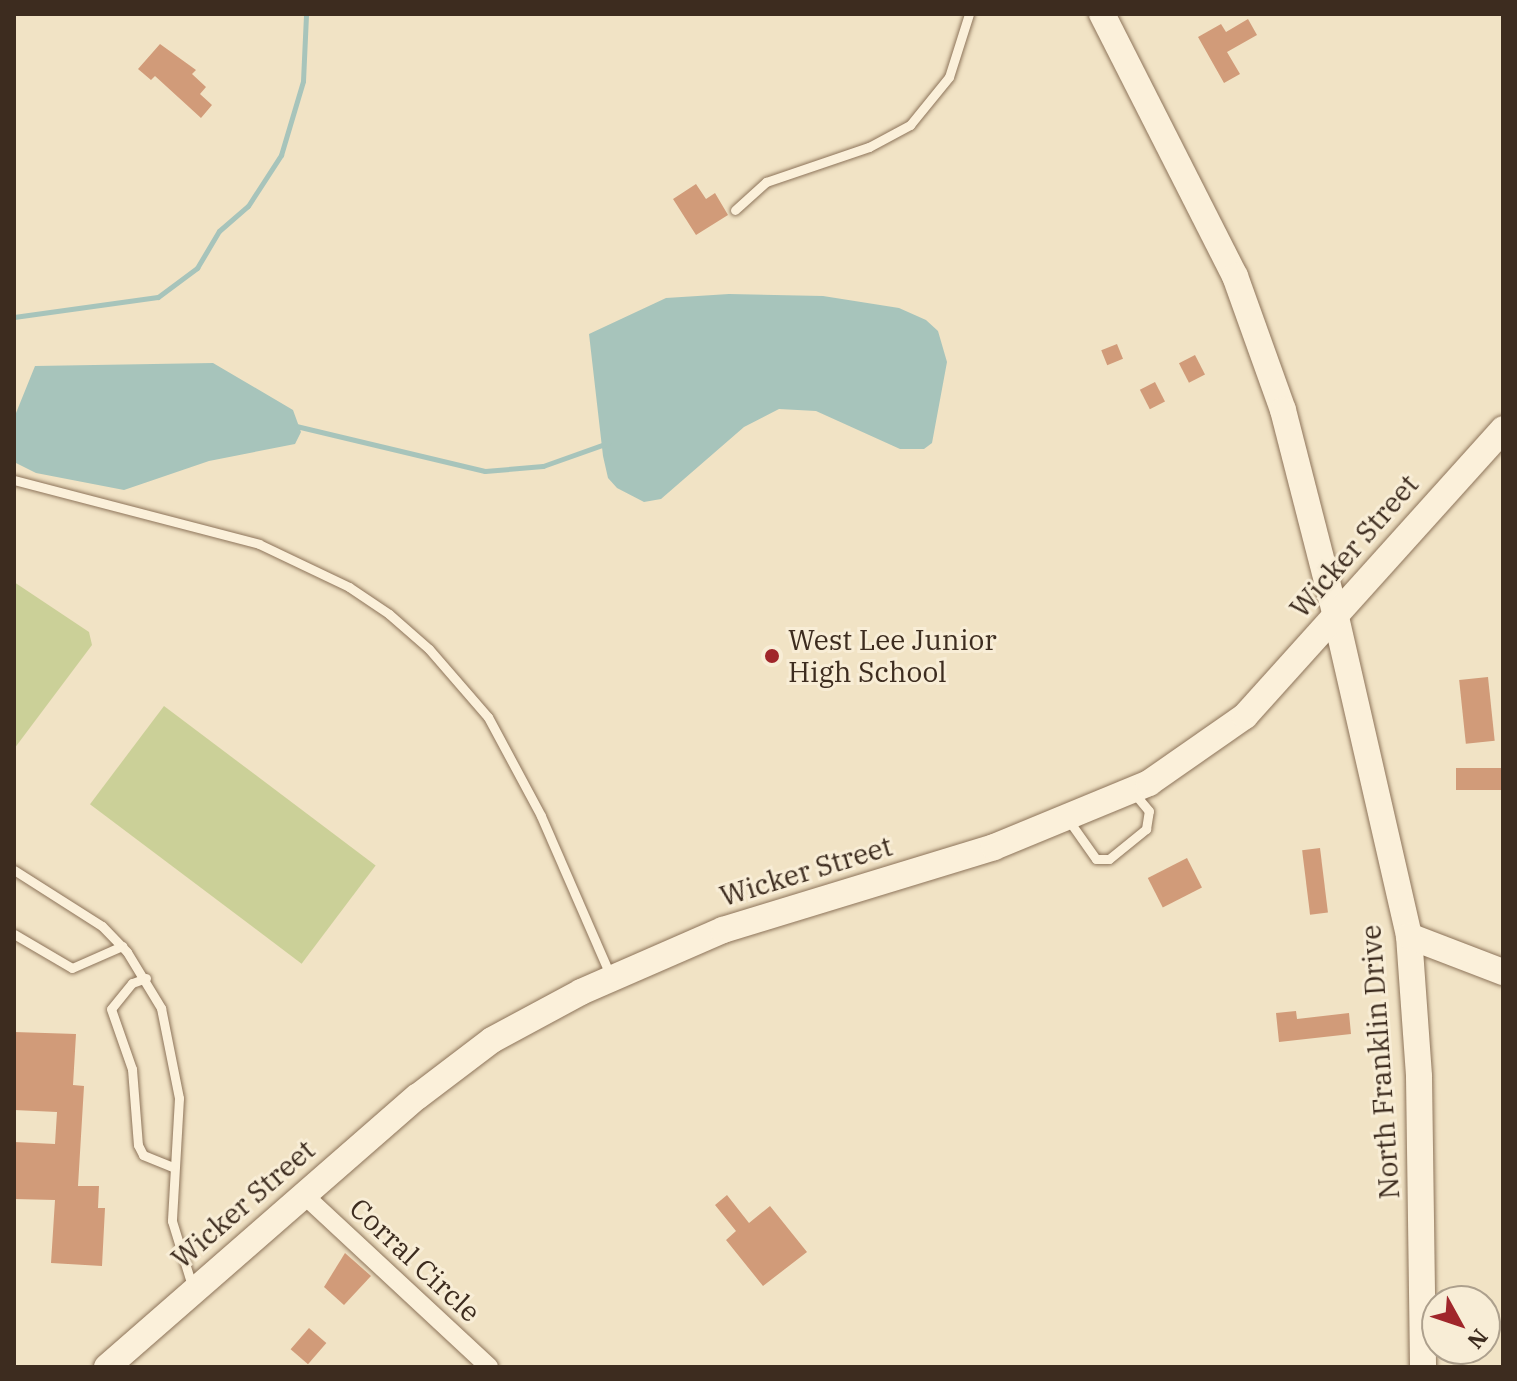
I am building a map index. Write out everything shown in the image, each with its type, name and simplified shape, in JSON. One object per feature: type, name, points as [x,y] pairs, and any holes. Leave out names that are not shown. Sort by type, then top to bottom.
[{"type":"main road","name":"North Franklin Drive","points":[[1102,14],[1235,276],[1283,410],[1336,617],[1409,936],[1419,1077],[1423,1367]]},
{"type":"main road","name":"Wicker Street","points":[[107,1367],[303,1194],[492,1040],[611,979],[723,930],[994,847],[1132,790],[1245,716],[1503,429]]},
{"type":"main road","points":[[1409,936],[1503,972]]},
{"type":"street","name":"Corral Circle","points":[[303,1194],[489,1367]]},
{"type":"lane","points":[[735,210],[766,182],[869,147],[910,125],[949,77],[969,14]]},
{"type":"lane","points":[[14,480],[259,544],[349,587],[389,614],[429,649],[488,717],[541,816],[611,979]]},
{"type":"lane","points":[[1066,817],[1096,859],[1109,859],[1134,842],[1149,820],[1149,811],[1132,790]]},
{"type":"lane","points":[[14,870],[63,897],[122,946],[146,978],[171,1045],[179,1098],[172,1221],[193,1289]]},
{"type":"lane","points":[[14,934],[72,968],[122,946]]},
{"type":"lane","points":[[146,978],[132,983],[111,1009],[132,1069],[138,1145],[143,1155],[173,1167]]},
{"type":"green space","points":[[14,582],[89,632],[92,645],[14,749]]},
{"type":"green space","points":[[164,706],[376,865],[302,964],[90,804]]},
{"type":"water","points":[[729,294],[823,296],[899,308],[926,320],[938,331],[947,362],[932,443],[924,449],[900,449],[816,411],[779,409],[744,427],[661,499],[644,502],[617,488],[608,478],[603,456],[589,334],[666,298]]},
{"type":"water","points":[[213,363],[293,410],[301,432],[295,444],[209,461],[124,490],[36,473],[14,462],[14,418],[35,366]]},
{"type":"building","points":[[1248,19],[1257,35],[1227,52],[1240,74],[1224,83],[1198,37],[1221,24],[1226,32]]},
{"type":"building","points":[[160,44],[196,70],[192,74],[206,87],[200,94],[212,105],[201,118],[155,76],[151,80],[138,69]]},
{"type":"building","points":[[696,184],[706,199],[715,193],[728,215],[696,235],[673,199]]},
{"type":"building","points":[[1117,344],[1123,359],[1107,365],[1101,350]]},
{"type":"building","points":[[1195,355],[1205,375],[1189,383],[1179,363]]},
{"type":"building","points":[[1155,382],[1165,402],[1150,409],[1140,390]]},
{"type":"building","points":[[1488,677],[1495,741],[1466,744],[1459,680]]},
{"type":"building","points":[[1456,768],[1503,768],[1503,790],[1456,790]]},
{"type":"building","points":[[1320,848],[1328,913],[1310,915],[1302,850]]},
{"type":"building","points":[[1187,858],[1202,887],[1163,907],[1148,878]]},
{"type":"building","points":[[1296,1011],[1297,1019],[1349,1013],[1351,1034],[1279,1042],[1276,1013]]},
{"type":"building","points":[[14,1032],[76,1034],[73,1085],[84,1086],[78,1186],[99,1186],[98,1208],[105,1208],[102,1266],[51,1263],[55,1200],[14,1199],[14,1142],[55,1144],[57,1112],[14,1110]]},
{"type":"building","points":[[727,1195],[749,1223],[770,1206],[807,1252],[763,1286],[726,1240],[736,1231],[715,1205]]},
{"type":"building","points":[[345,1253],[371,1276],[344,1305],[324,1287]]},
{"type":"building","points":[[309,1328],[326,1343],[308,1364],[291,1349]]},
{"type":"waterway","points":[[14,317],[158,297],[197,268],[219,231],[248,206],[281,155],[303,81],[306,14]]},
{"type":"waterway","points":[[296,426],[485,471],[543,466],[608,443]]},
{"type":"place","name":"West Lee Junior High School","points":[[772,656]]}]
